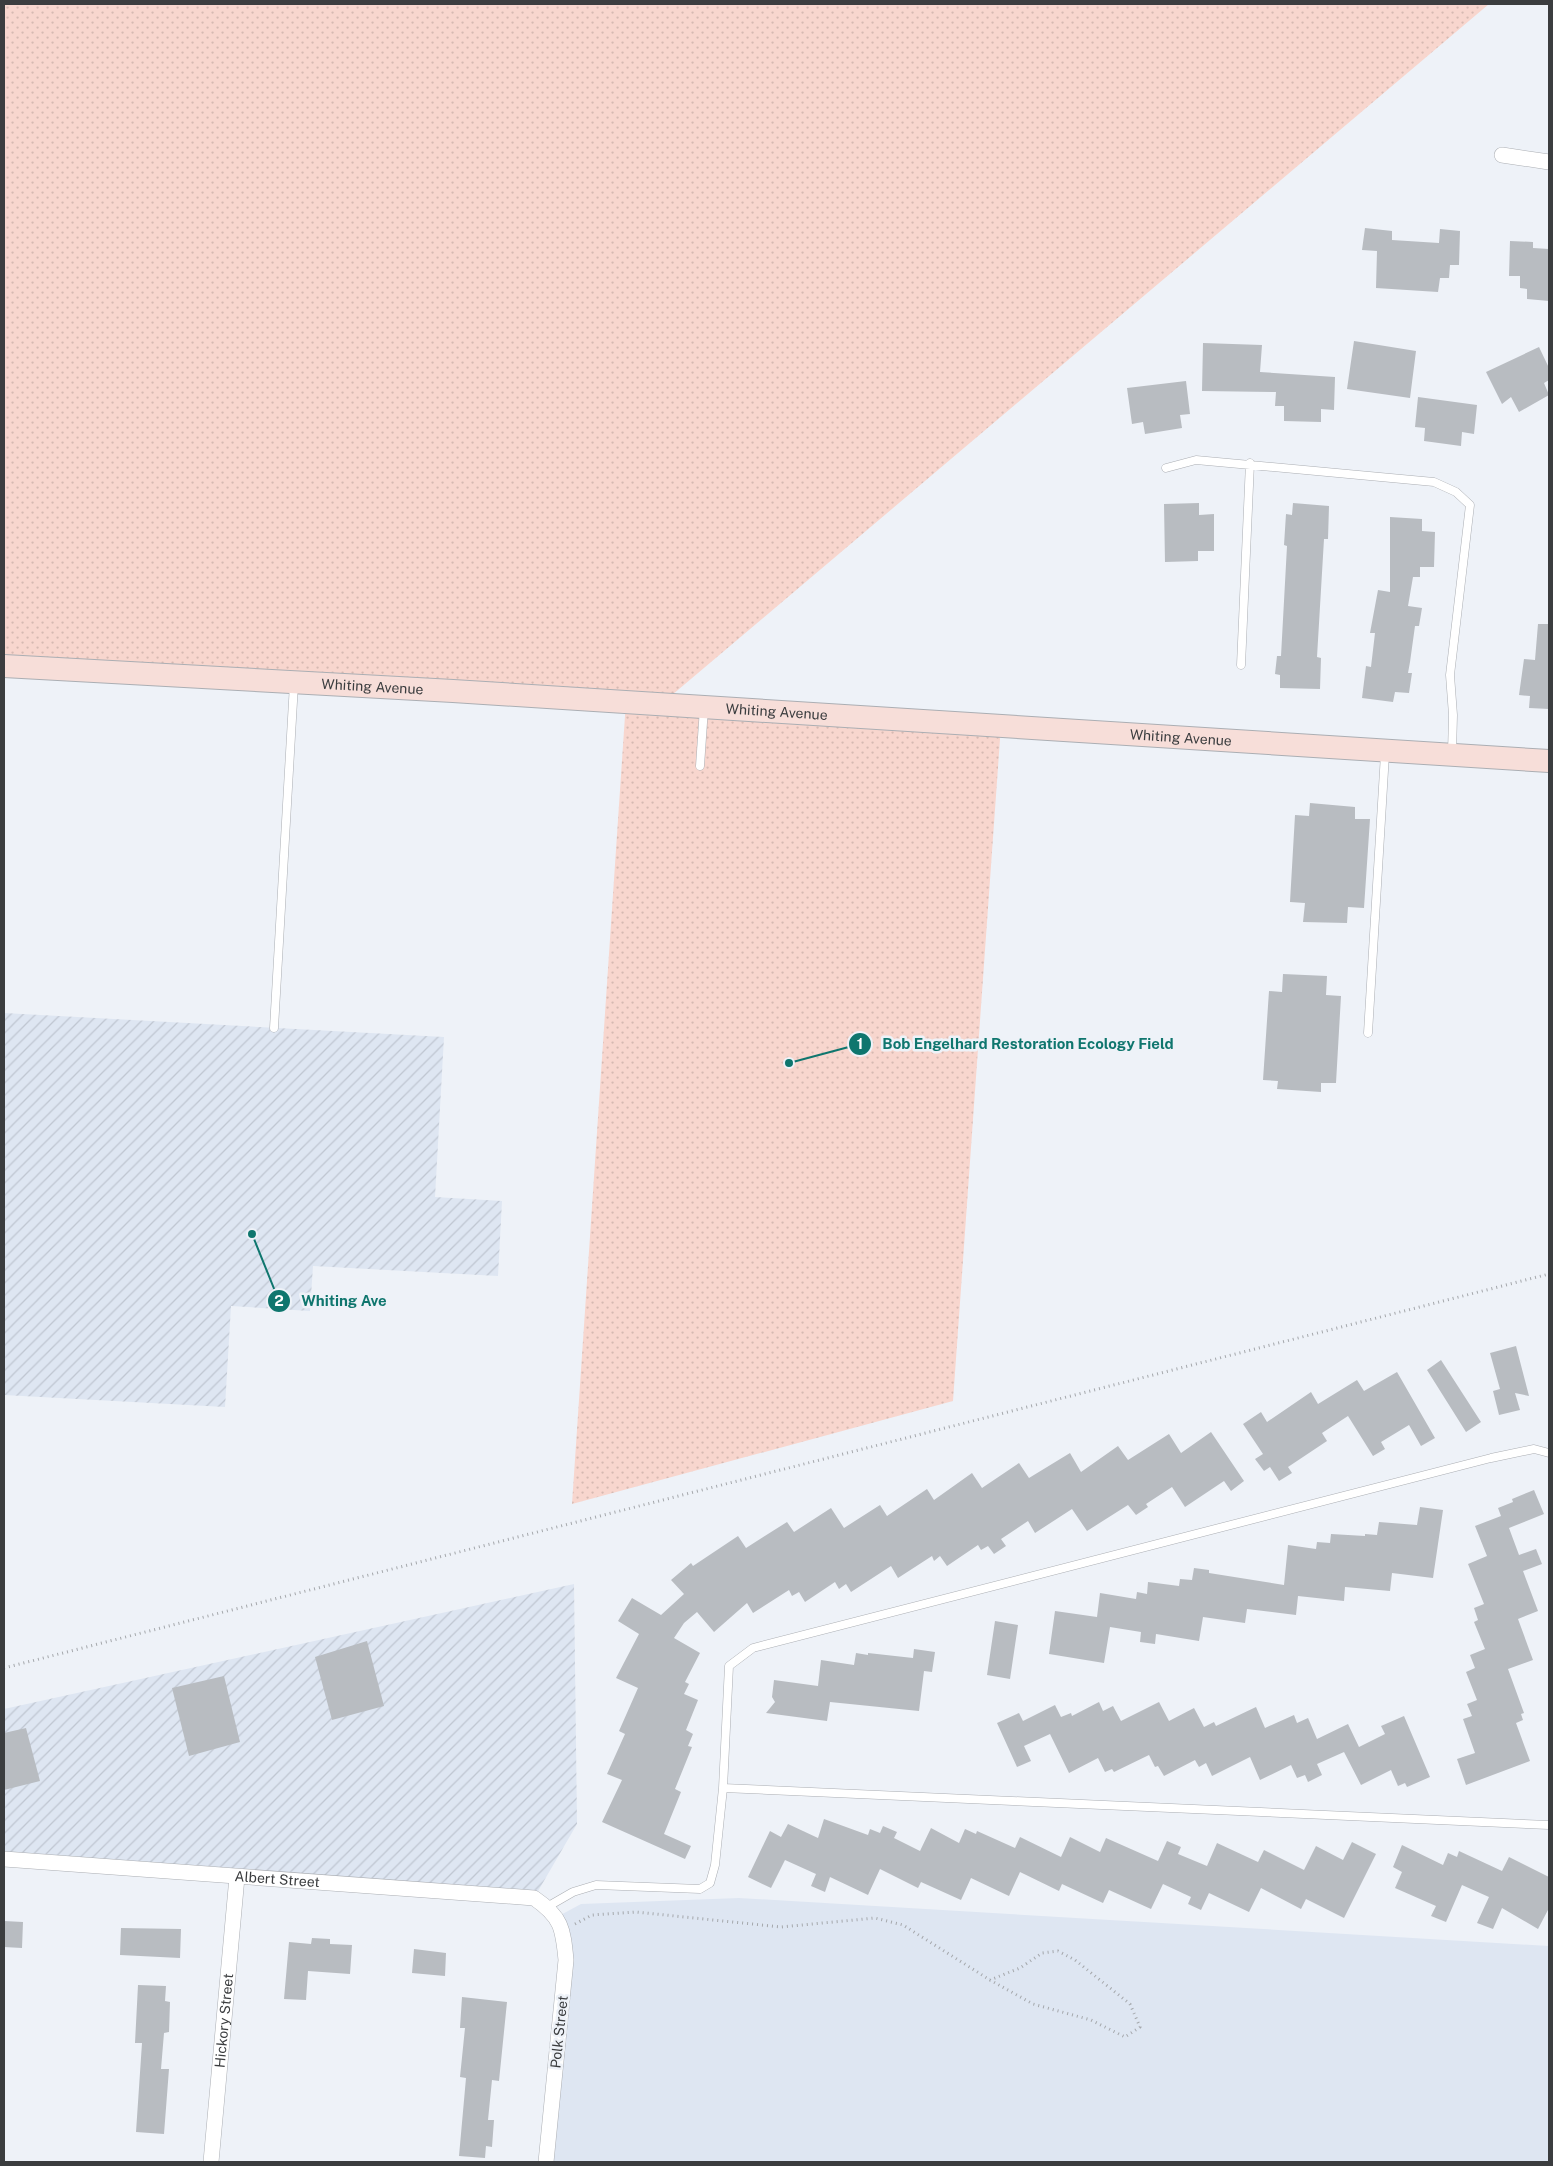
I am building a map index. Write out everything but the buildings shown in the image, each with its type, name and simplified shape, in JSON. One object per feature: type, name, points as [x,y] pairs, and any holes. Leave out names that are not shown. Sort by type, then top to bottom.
[{"type":"street","points":[[1502,155],[1549,162]]},
{"type":"street","name":"Whiting Avenue","points":[[4,666],[704,706],[1452,753],[1549,761]]},
{"type":"street","name":"Albert Street","points":[[4,1859],[512,1895],[534,1898],[547,1907]]},
{"type":"street","name":"Hickory Street","points":[[211,2162],[237,1877]]},
{"type":"street","points":[[547,1907],[564,1930]]},
{"type":"street","name":"Polk Street","points":[[546,2162],[566,1960],[564,1930]]},
{"type":"lane","points":[[1166,468],[1196,460],[1434,482],[1456,492],[1470,505],[1450,675],[1453,715],[1452,753]]},
{"type":"lane","points":[[1240,665],[1250,464]]},
{"type":"lane","points":[[274,1028],[294,682]]},
{"type":"lane","points":[[700,766],[704,706]]},
{"type":"lane","points":[[1368,1033],[1386,749]]},
{"type":"lane","points":[[547,1907],[573,1892],[596,1885],[700,1888],[710,1883],[715,1865],[723,1788],[729,1666],[753,1648],[1491,1458],[1534,1449],[1549,1453]]},
{"type":"lane","points":[[723,1788],[1549,1825]]},
{"type":"path","points":[[4,1668],[1549,1274]]},
{"type":"path","points":[[564,1930],[592,1915],[636,1912],[781,1927],[875,1918],[902,1925],[990,1980],[1033,2004],[1091,2020],[1125,2037],[1140,2027],[1130,2004],[1075,1960],[1058,1951],[1042,1953],[1020,1968],[990,1980]]},
{"type":"shaded area","points":[[4,4],[1489,4],[672,695],[4,655]]},
{"type":"shaded area","points":[[626,701],[1001,725],[953,1401],[572,1504]]},
{"type":"shaded area","points":[[4,1013],[444,1037],[435,1197],[502,1201],[498,1276],[313,1266],[310,1311],[231,1306],[225,1407],[4,1395]]},
{"type":"shaded area","points":[[574,1584],[577,1824],[534,1898],[4,1858],[4,1709]]},
{"type":"shaded area","points":[[739,1898],[1549,1946],[1549,2162],[546,2162],[566,1960],[555,1918],[581,1904]]},
{"type":"place","name":"Bob Engelhard Restoration Ecology Field","points":[[789,1063]]},
{"type":"place","name":"Whiting Ave","points":[[252,1234]]}]
